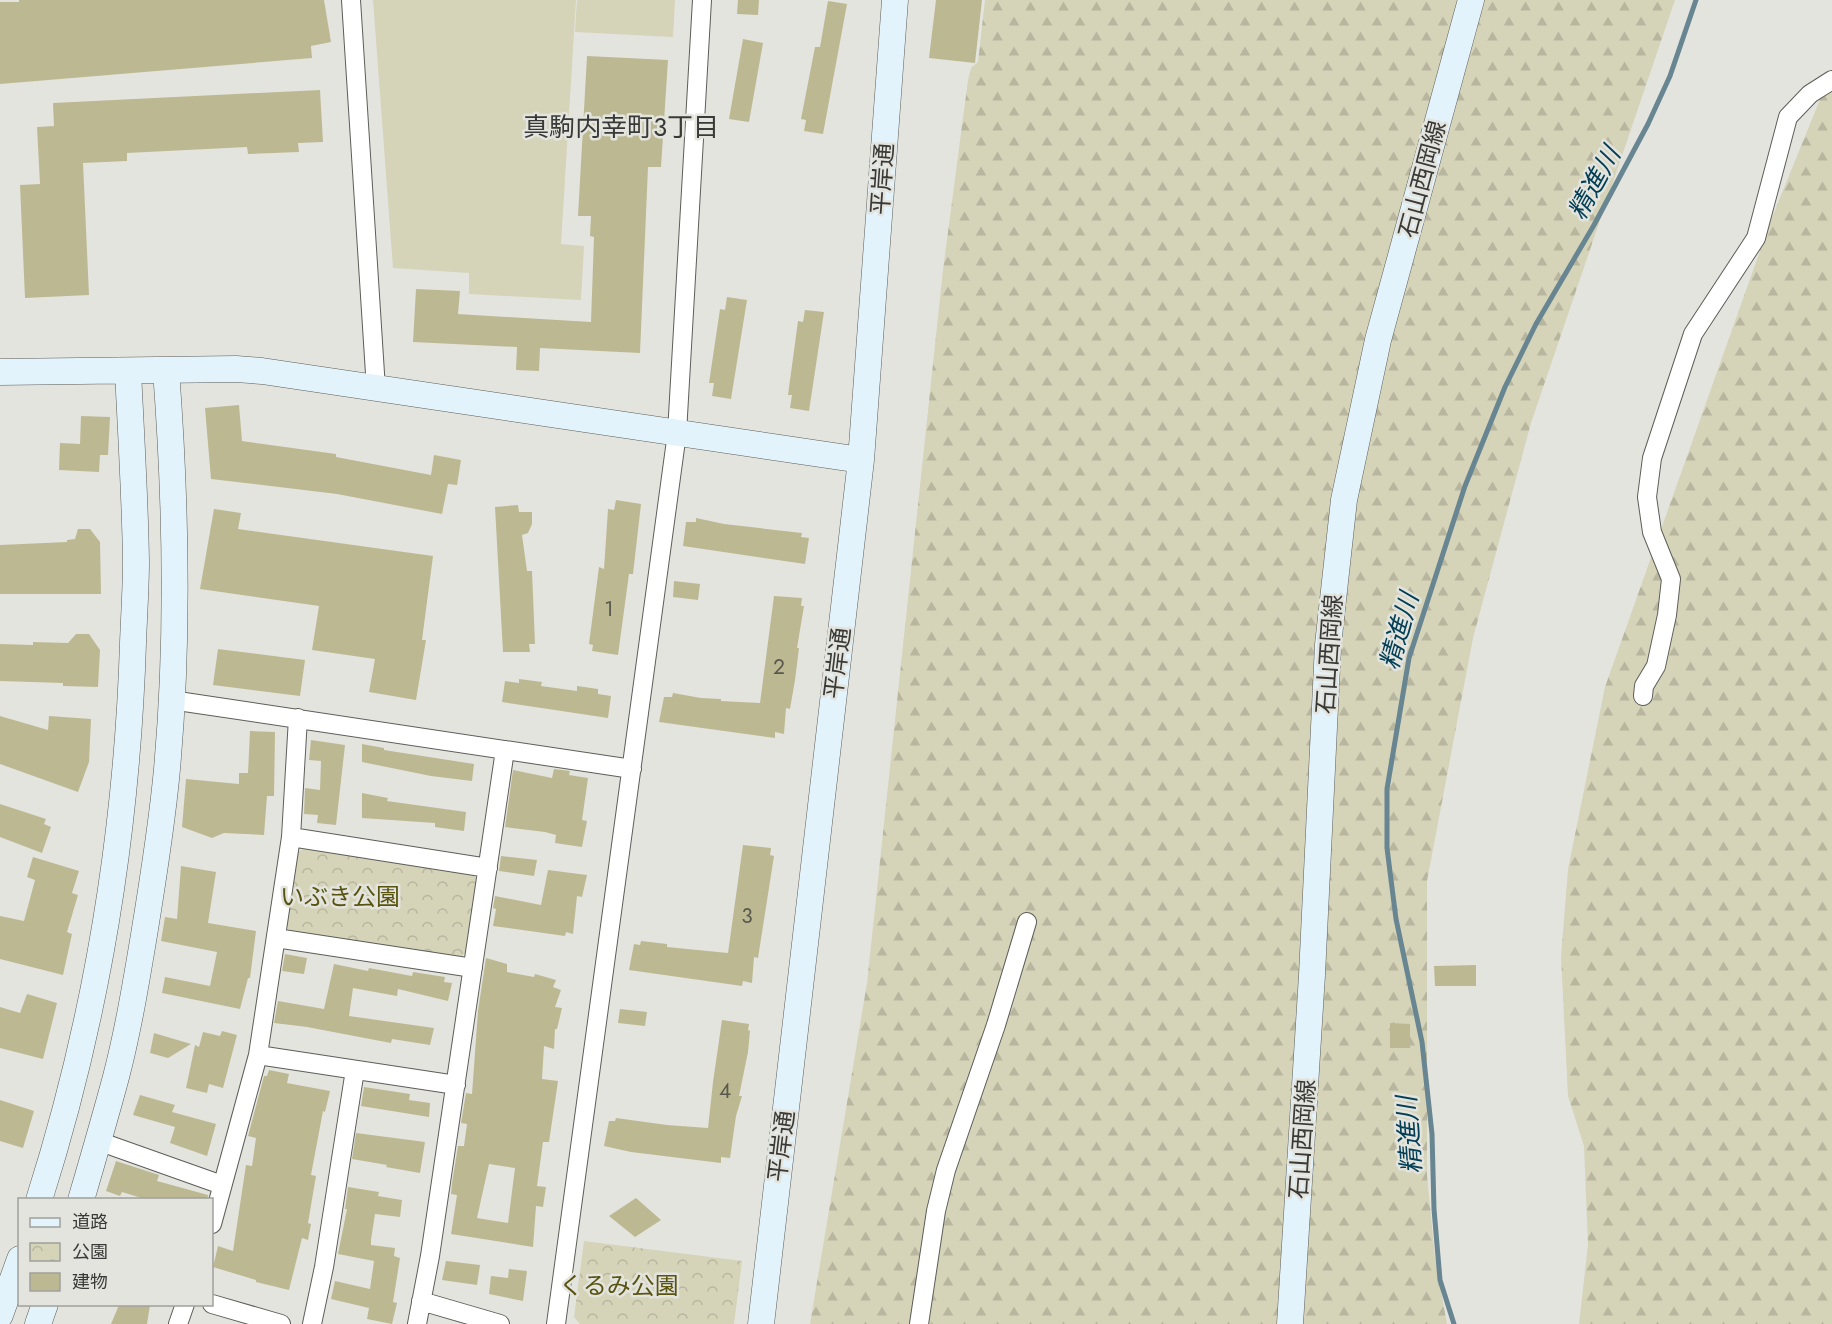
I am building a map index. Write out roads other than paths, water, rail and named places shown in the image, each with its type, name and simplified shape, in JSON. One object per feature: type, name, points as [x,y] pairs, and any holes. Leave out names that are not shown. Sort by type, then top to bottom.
[{"type":"street","points":[[351,0],[376,388]]},
{"type":"street","points":[[556,1324],[677,433],[702,0]]},
{"type":"street","name":"平岸通","points":[[761,1324],[861,460],[895,0]]},
{"type":"street","name":"石山西岡線","points":[[1290,1324],[1312,975],[1328,645],[1344,500],[1378,340],[1471,0]]},
{"type":"street","points":[[1643,696],[1644,686],[1656,666],[1667,615],[1671,579],[1652,532],[1647,497],[1652,458],[1693,334],[1756,238],[1788,117],[1810,94],[1832,81]]},
{"type":"street","points":[[82,1198],[126,1034],[153,879],[167,769],[176,561],[172,447],[166,370]]},
{"type":"street","points":[[40,1198],[62,1128],[85,1034],[100,954],[127,772],[136,562],[128,371]]},
{"type":"street","points":[[0,372],[262,371],[861,460]]},
{"type":"street","points":[[171,700],[632,769]]},
{"type":"street","points":[[213,1220],[258,1055],[291,837],[298,718]]},
{"type":"street","points":[[417,1324],[430,1256],[505,750]]},
{"type":"street","points":[[291,837],[488,868]]},
{"type":"street","points":[[919,1324],[936,1211],[946,1170],[996,1025],[1027,922]]},
{"type":"street","points":[[276,938],[473,968]]},
{"type":"street","points":[[258,1055],[456,1084]]},
{"type":"street","points":[[312,1324],[324,1268],[355,1070]]},
{"type":"street","points":[[98,1141],[222,1185]]},
{"type":"street","points":[[0,1316],[18,1265]]},
{"type":"street","points":[[421,1301],[500,1324]]},
{"type":"street","points":[[213,1304],[281,1324]]},
{"type":"street","points":[[38,1324],[45,1306]]},
{"type":"street","points":[[178,1324],[185,1306]]},
{"type":"waterway","name":"精進川","points":[[1454,1324],[1440,1280],[1434,1209],[1432,1134],[1422,1042],[1396,919],[1387,848],[1387,789],[1409,658],[1465,486],[1505,387],[1536,324],[1594,225],[1648,124],[1670,76],[1696,0]]},
{"type":"district","name":"真駒内幸町3丁目","points":[[621,127]]},
{"type":"park label","name":"いぶき公園","points":[[340,896]]},
{"type":"park label","name":"くるみ公園","points":[[619,1285]]}]
